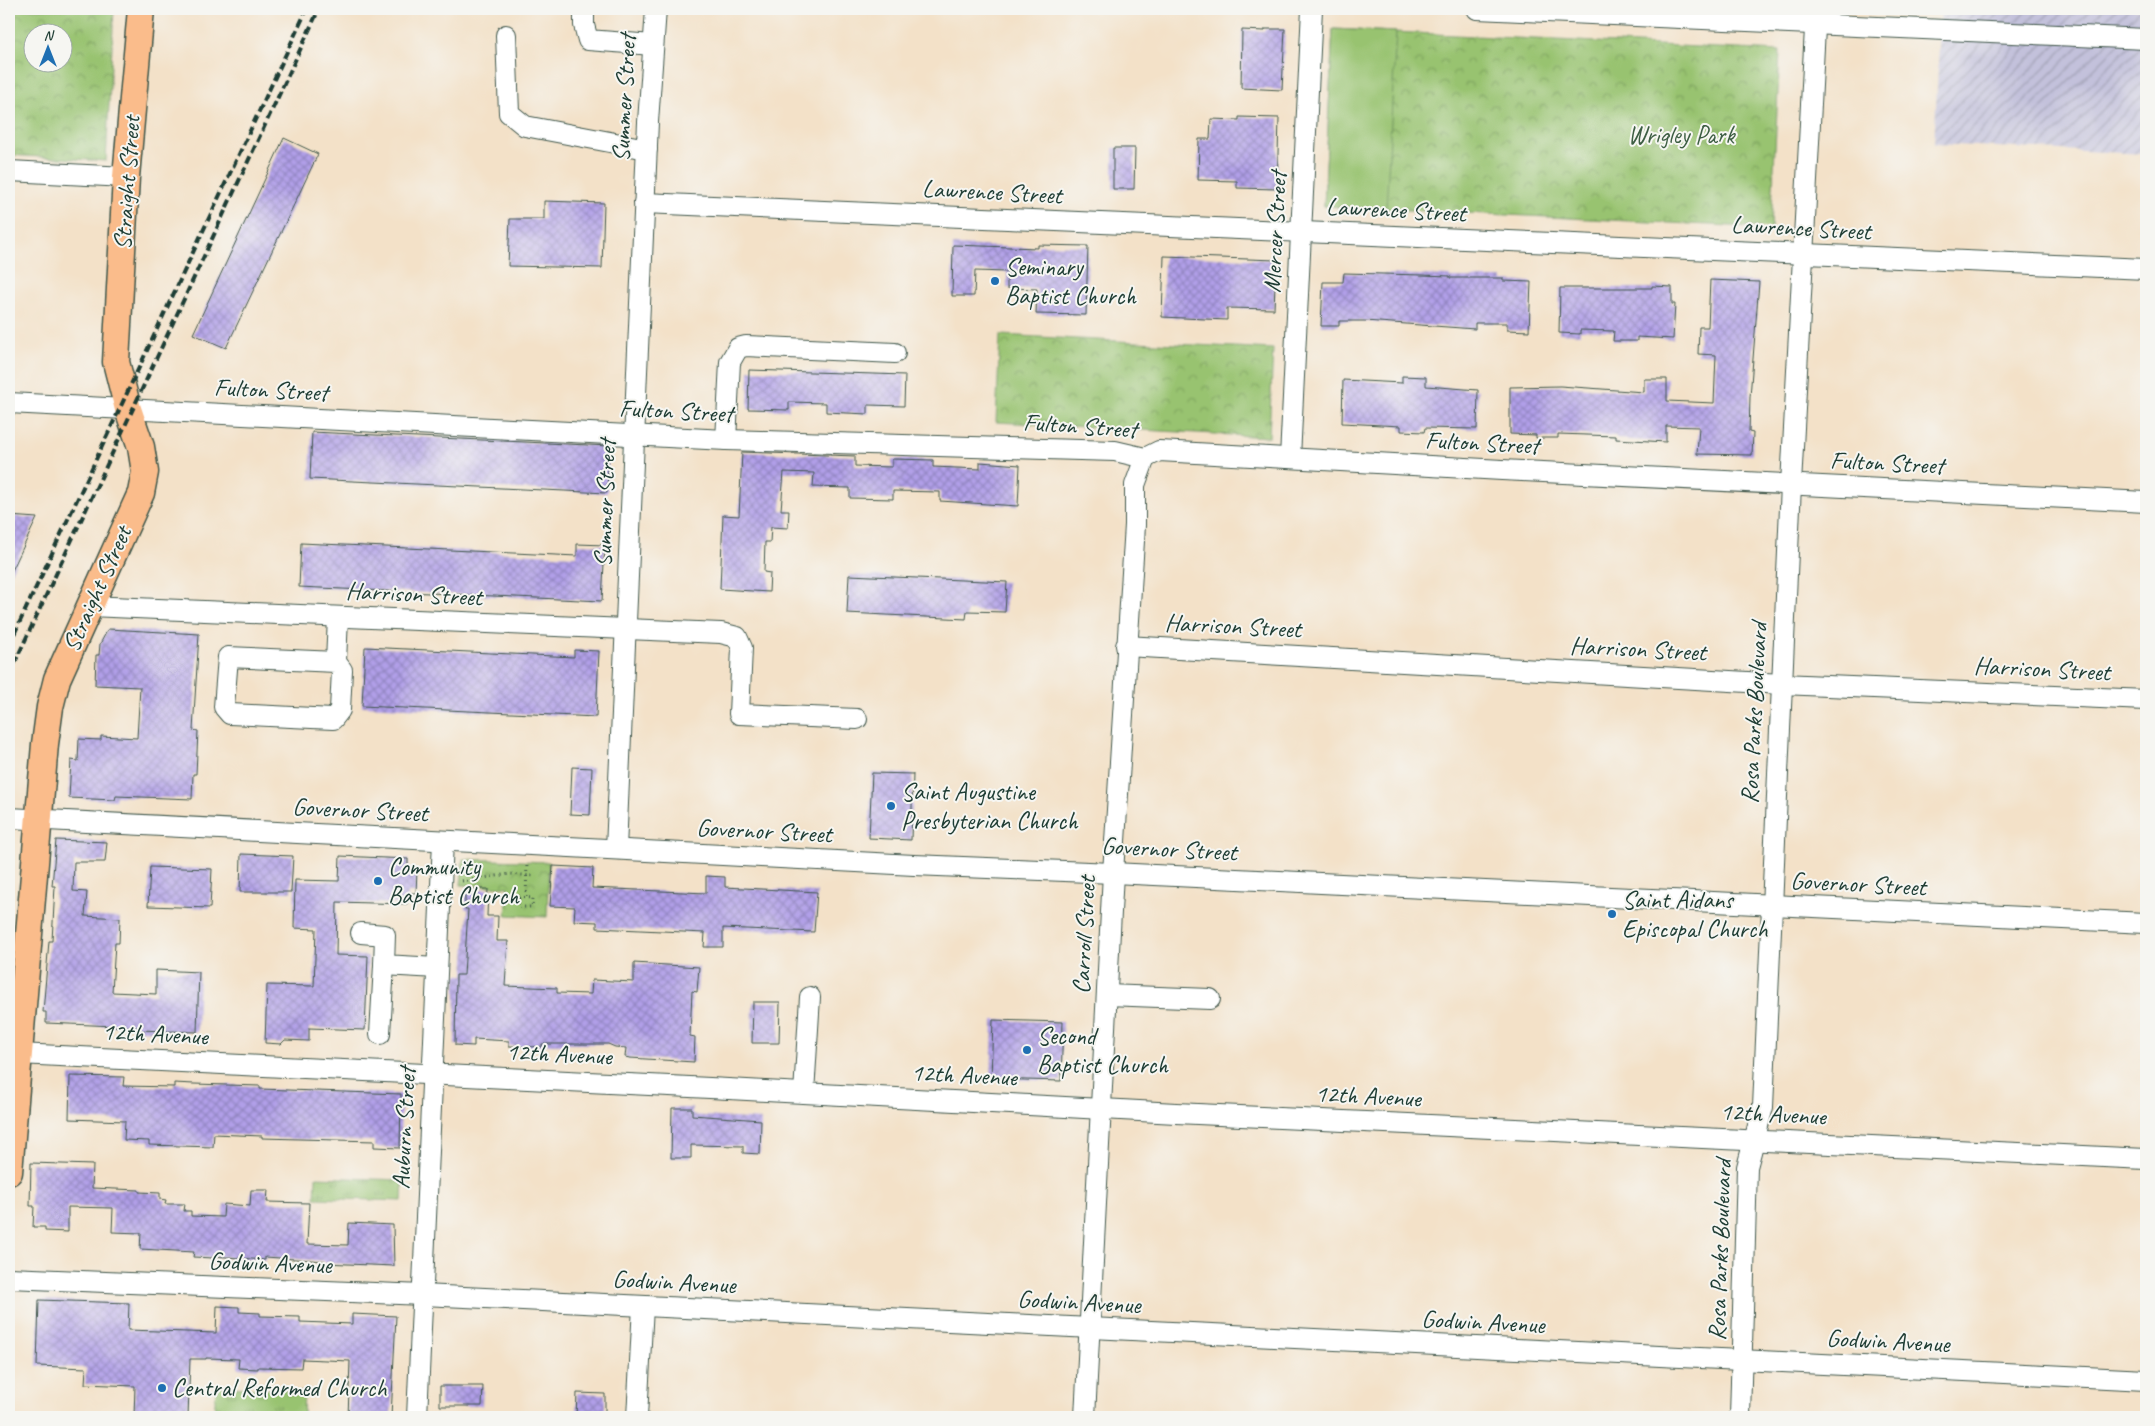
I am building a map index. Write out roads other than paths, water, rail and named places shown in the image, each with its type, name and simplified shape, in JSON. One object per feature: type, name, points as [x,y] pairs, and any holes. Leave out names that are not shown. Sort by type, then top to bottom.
[{"type":"main road","name":"Straight Street","points":[[9,1172],[38,820],[49,716],[56,679],[141,493],[145,472],[141,447],[128,409],[116,362],[126,177],[141,9]]},
{"type":"street","points":[[584,9],[584,25],[588,40],[653,45]]},
{"type":"street","name":"Summer Street","points":[[616,850],[644,203],[656,9]]},
{"type":"street","name":"Mercer Street","points":[[1290,458],[1312,9]]},
{"type":"street","points":[[1477,9],[1816,16],[2146,39]]},
{"type":"street","name":"Rosa Parks Boulevard","points":[[1740,1417],[1747,1167],[1763,1107],[1791,485],[1816,16]]},
{"type":"street","points":[[506,36],[509,113],[525,126],[647,149]]},
{"type":"street","points":[[9,171],[126,177]]},
{"type":"street","name":"Lawrence Street","points":[[644,203],[2146,269]]},
{"type":"street","points":[[726,440],[730,362],[738,348],[746,346],[895,352]]},
{"type":"street","name":"Fulton Street","points":[[9,403],[726,440],[1115,451],[1145,458],[1159,451],[2146,502]]},
{"type":"street","name":"Carroll Street","points":[[1085,1417],[1113,873],[1135,525],[1135,485],[1145,458]]},
{"type":"street","name":"Harrison Street","points":[[89,606],[721,633],[737,638],[742,648],[739,714],[856,719]]},
{"type":"street","points":[[336,662],[228,657],[224,707],[230,714],[333,719],[340,710],[342,670],[336,662],[338,617]]},
{"type":"street","name":"Harrison Street","points":[[1126,646],[1782,684],[2146,700]]},
{"type":"street","name":"Governor Street","points":[[9,818],[616,850],[2146,924]]},
{"type":"street","name":"Auburn Street","points":[[417,1417],[443,841]]},
{"type":"street","points":[[361,933],[385,935],[380,1034]]},
{"type":"street","points":[[384,965],[437,968]]},
{"type":"street","points":[[1107,994],[1210,999]]},
{"type":"street","points":[[804,1093],[810,997]]},
{"type":"street","name":"12th Avenue","points":[[19,1054],[1101,1109],[2146,1159]]},
{"type":"street","name":"Godwin Avenue","points":[[9,1278],[423,1295],[2146,1380]]},
{"type":"street","points":[[638,1417],[643,1306]]},
{"type":"railway","points":[[9,645],[307,9]]},
{"type":"railway","points":[[9,675],[319,9]]},
{"type":"place","name":"Seminary Baptist Church","points":[[995,281]]},
{"type":"place","name":"Saint Augustine Presbyterian Church","points":[[891,806]]},
{"type":"place","name":"Community Baptist Church","points":[[378,881]]},
{"type":"place","name":"Saint Aidans Episcopal Church","points":[[1612,914]]},
{"type":"place","name":"Second Baptist Church","points":[[1027,1050]]},
{"type":"place","name":"Central Reformed Church","points":[[162,1388]]},
{"type":"park label","name":"Wrigley Park","points":[[1681,135]]}]
